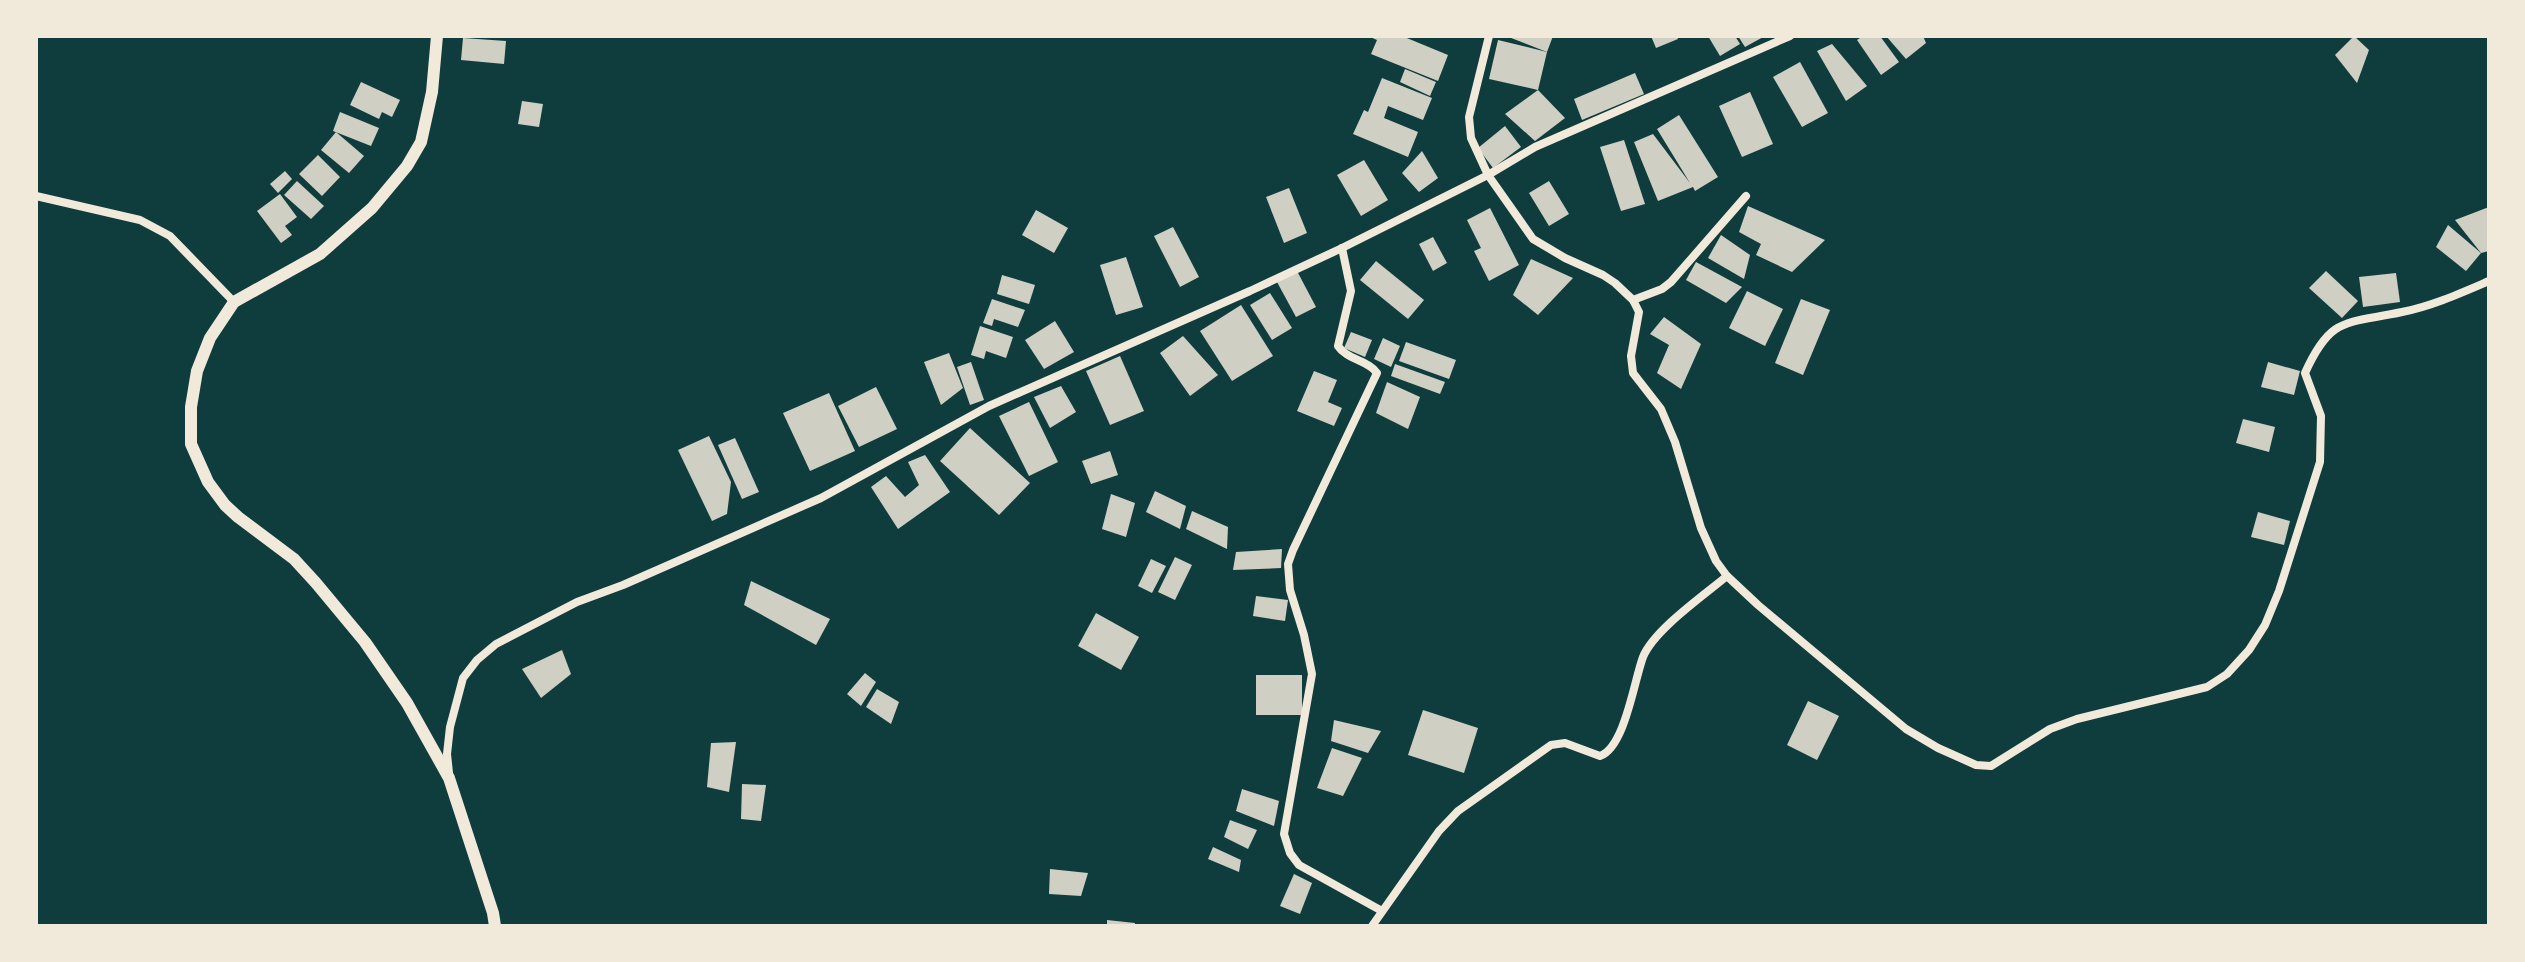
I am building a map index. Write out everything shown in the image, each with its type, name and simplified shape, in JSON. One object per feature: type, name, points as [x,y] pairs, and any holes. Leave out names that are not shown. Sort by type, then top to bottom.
[{"type":"main road","points":[[437,36],[432,92],[421,142],[407,166],[372,208],[320,254],[234,302],[210,338],[197,371],[191,407],[191,444],[208,482],[225,505],[294,559],[329,597],[407,703],[449,778],[495,926]]},
{"type":"street","points":[[1489,36],[1469,117],[1471,138],[1488,175],[1533,239],[1603,275],[1633,300],[1639,312],[1631,356],[1633,373],[1661,409],[1675,442],[1701,528],[1716,561],[1727,576],[1906,729],[1976,765],[1991,766],[2050,729],[2077,719],[2207,687],[2227,674],[2249,650],[2265,625],[2320,462],[2321,416],[2305,373],[2318,346],[2344,324],[2424,306],[2489,281]]},
{"type":"street","points":[[449,778],[447,754],[450,727],[463,678],[477,660],[496,644],[577,602],[821,498],[989,406],[1342,248],[1488,175],[1535,147],[1790,36]]},
{"type":"street","points":[[36,196],[140,220],[170,236],[234,302]]},
{"type":"street","points":[[1633,300],[1662,289],[1671,282],[1746,196]]},
{"type":"street","points":[[1342,248],[1351,291],[1338,346],[1342,352],[1372,367],[1377,373],[1288,564],[1290,590],[1312,674],[1284,834],[1290,853],[1299,865],[1382,911]]},
{"type":"street","points":[[1372,926],[1439,831],[1458,811],[1551,745],[1565,743],[1600,756],[1612,748],[1652,639],[1727,576]]},
{"type":"building","points":[[1368,36],[1402,36],[1448,55],[1438,81],[1371,54],[1377,40]]},
{"type":"building","points":[[1506,36],[1553,36],[1547,52]]},
{"type":"building","points":[[1651,36],[1677,36],[1678,39],[1656,48]]},
{"type":"building","points":[[1708,36],[1735,36],[1740,44],[1720,56]]},
{"type":"building","points":[[1738,36],[1765,36],[1745,47]]},
{"type":"building","points":[[1863,36],[1880,36],[1899,62],[1881,75],[1857,40]]},
{"type":"building","points":[[1886,36],[1923,36],[1926,43],[1906,59]]},
{"type":"building","points":[[2354,36],[2369,50],[2357,83],[2335,55]]},
{"type":"building","points":[[463,38],[506,41],[504,64],[461,60]]},
{"type":"building","points":[[1498,40],[1547,52],[1538,90],[1489,79]]},
{"type":"building","points":[[1832,44],[1867,86],[1846,101],[1817,51]]},
{"type":"building","points":[[1800,62],[1828,113],[1802,127],[1773,77]]},
{"type":"building","points":[[1405,69],[1436,82],[1430,96],[1400,82]]},
{"type":"building","points":[[1635,73],[1644,94],[1582,120],[1574,99]]},
{"type":"building","points":[[1382,78],[1432,98],[1423,120],[1388,106],[1384,118],[1418,132],[1408,157],[1353,134],[1364,110],[1368,112]]},
{"type":"building","points":[[361,82],[400,100],[392,117],[382,112],[379,119],[350,105]]},
{"type":"building","points":[[1538,90],[1565,118],[1535,141],[1505,114]]},
{"type":"building","points":[[1750,92],[1773,144],[1742,157],[1719,106]]},
{"type":"building","points":[[522,101],[543,104],[539,127],[518,124]]},
{"type":"building","points":[[340,112],[379,128],[371,146],[333,131]]},
{"type":"building","points":[[1679,115],[1718,177],[1695,191],[1693,187],[1658,201],[1634,142],[1653,134],[1690,183],[1657,129]]},
{"type":"building","points":[[1505,126],[1521,147],[1493,168],[1478,148]]},
{"type":"building","points":[[336,132],[364,156],[349,173],[321,150]]},
{"type":"building","points":[[1624,140],[1645,204],[1621,211],[1600,147]]},
{"type":"building","points":[[1422,151],[1438,178],[1419,192],[1402,173]]},
{"type":"building","points":[[318,155],[340,177],[322,196],[299,174]]},
{"type":"building","points":[[1364,160],[1388,200],[1361,216],[1337,175]]},
{"type":"building","points":[[285,171],[292,179],[278,193],[270,184]]},
{"type":"building","points":[[297,181],[324,206],[311,219],[284,195]]},
{"type":"building","points":[[1549,181],[1569,214],[1549,226],[1529,193]]},
{"type":"building","points":[[1289,188],[1307,233],[1284,243],[1266,197]]},
{"type":"building","points":[[280,194],[297,217],[285,226],[292,235],[281,243],[257,211]]},
{"type":"building","points":[[1748,206],[1825,240],[1792,272],[1756,255],[1761,244],[1739,232]]},
{"type":"building","points":[[2489,207],[2489,251],[2481,253],[2455,220]]},
{"type":"building","points":[[1490,208],[1519,265],[1489,281],[1474,251],[1481,248],[1467,220]]},
{"type":"building","points":[[1036,210],[1068,228],[1054,253],[1022,235]]},
{"type":"building","points":[[2448,225],[2481,253],[2466,271],[2436,247]]},
{"type":"building","points":[[1173,227],[1199,277],[1180,287],[1154,236]]},
{"type":"building","points":[[1721,235],[1750,255],[1744,279],[1708,258]]},
{"type":"building","points":[[1433,237],[1447,263],[1433,271],[1419,244]]},
{"type":"building","points":[[1126,257],[1143,307],[1116,315],[1100,265]]},
{"type":"building","points":[[1531,259],[1573,278],[1538,315],[1513,295]]},
{"type":"building","points":[[1376,261],[1424,300],[1408,319],[1360,280]]},
{"type":"building","points":[[1696,262],[1742,287],[1726,303],[1686,280]]},
{"type":"building","points":[[1297,271],[1316,307],[1296,317],[1277,282]]},
{"type":"building","points":[[2326,271],[2358,301],[2342,318],[2309,288]]},
{"type":"building","points":[[2396,273],[2400,302],[2363,307],[2359,277]]},
{"type":"building","points":[[1002,275],[1035,285],[1029,304],[997,294]]},
{"type":"building","points":[[1747,291],[1783,309],[1765,346],[1729,328]]},
{"type":"building","points":[[1270,293],[1292,328],[1272,340],[1250,305]]},
{"type":"building","points":[[992,299],[1025,310],[1018,327],[994,319],[992,326],[983,323]]},
{"type":"building","points":[[1801,299],[1830,310],[1803,375],[1775,363]]},
{"type":"building","points":[[1241,305],[1273,356],[1232,381],[1200,331]]},
{"type":"building","points":[[1664,317],[1701,344],[1681,389],[1657,373],[1669,345],[1650,334]]},
{"type":"building","points":[[1055,321],[1074,352],[1044,369],[1025,340]]},
{"type":"building","points":[[980,326],[1013,337],[1006,358],[986,351],[984,359],[971,355]]},
{"type":"building","points":[[1351,332],[1372,340],[1365,357],[1344,348]]},
{"type":"building","points":[[1183,336],[1218,375],[1190,396],[1160,353]]},
{"type":"building","points":[[1383,338],[1400,346],[1391,367],[1374,359]]},
{"type":"building","points":[[1406,342],[1456,360],[1449,379],[1399,361]]},
{"type":"building","points":[[949,353],[963,388],[941,405],[924,362]]},
{"type":"building","points":[[1120,356],[1144,411],[1110,425],[1086,371]]},
{"type":"building","points":[[971,362],[984,400],[970,405],[957,367]]},
{"type":"building","points":[[2268,362],[2300,371],[2294,395],[2261,387]]},
{"type":"building","points":[[1395,364],[1445,382],[1440,394],[1391,376]]},
{"type":"building","points":[[1314,371],[1337,380],[1328,402],[1342,408],[1334,426],[1297,411]]},
{"type":"building","points":[[1387,382],[1420,397],[1408,429],[1376,413]]},
{"type":"building","points":[[1061,386],[1076,412],[1050,428],[1034,397]]},
{"type":"building","points":[[876,387],[897,429],[859,447],[838,406]]},
{"type":"building","points":[[829,393],[855,451],[810,471],[783,413]]},
{"type":"building","points":[[1029,402],[1058,462],[1029,476],[999,416]]},
{"type":"building","points":[[2243,419],[2275,427],[2269,452],[2236,443]]},
{"type":"building","points":[[970,428],[1030,483],[999,515],[940,461]]},
{"type":"building","points":[[709,436],[731,482],[727,514],[712,521],[678,450]]},
{"type":"building","points":[[735,438],[759,492],[742,499],[718,445]]},
{"type":"building","points":[[1110,451],[1118,475],[1091,484],[1082,461]]},
{"type":"building","points":[[925,455],[950,492],[898,529],[871,487],[886,476],[905,497],[919,485],[908,462]]},
{"type":"building","points":[[1155,491],[1186,506],[1180,529],[1146,512]]},
{"type":"building","points":[[1111,494],[1135,503],[1126,537],[1102,529]]},
{"type":"building","points":[[1192,511],[1228,527],[1227,549],[1186,529]]},
{"type":"building","points":[[2258,512],[2290,521],[2284,545],[2251,537]]},
{"type":"building","points":[[1282,549],[1281,568],[1233,570],[1236,552]]},
{"type":"building","points":[[1175,557],[1192,565],[1175,600],[1158,592]]},
{"type":"building","points":[[1151,559],[1166,566],[1152,593],[1138,586]]},
{"type":"building","points":[[751,581],[830,619],[816,645],[744,605]]},
{"type":"building","points":[[1256,596],[1288,600],[1285,621],[1253,616]]},
{"type":"building","points":[[1096,613],[1139,637],[1121,670],[1078,646]]},
{"type":"building","points":[[562,650],[571,674],[541,698],[522,669]]},
{"type":"building","points":[[865,673],[876,682],[861,706],[847,694]]},
{"type":"building","points":[[1256,675],[1302,675],[1302,715],[1256,715]]},
{"type":"building","points":[[877,689],[899,702],[891,724],[866,707]]},
{"type":"building","points":[[1808,701],[1839,716],[1817,760],[1787,745]]},
{"type":"building","points":[[1423,710],[1478,728],[1464,773],[1408,755]]},
{"type":"building","points":[[1334,720],[1381,731],[1368,753],[1331,741]]},
{"type":"building","points":[[736,742],[729,792],[707,787],[711,743]]},
{"type":"building","points":[[1332,748],[1362,758],[1343,796],[1317,788]]},
{"type":"building","points":[[742,784],[766,785],[761,821],[741,819]]},
{"type":"building","points":[[1242,789],[1279,801],[1274,826],[1236,811]]},
{"type":"building","points":[[1230,820],[1257,830],[1248,849],[1224,837]]},
{"type":"building","points":[[1213,847],[1241,860],[1239,872],[1208,859]]},
{"type":"building","points":[[1050,869],[1088,873],[1081,896],[1049,894]]},
{"type":"building","points":[[1294,874],[1312,883],[1300,914],[1280,906]]},
{"type":"building","points":[[1107,920],[1135,923],[1135,926],[1107,926]]}]
